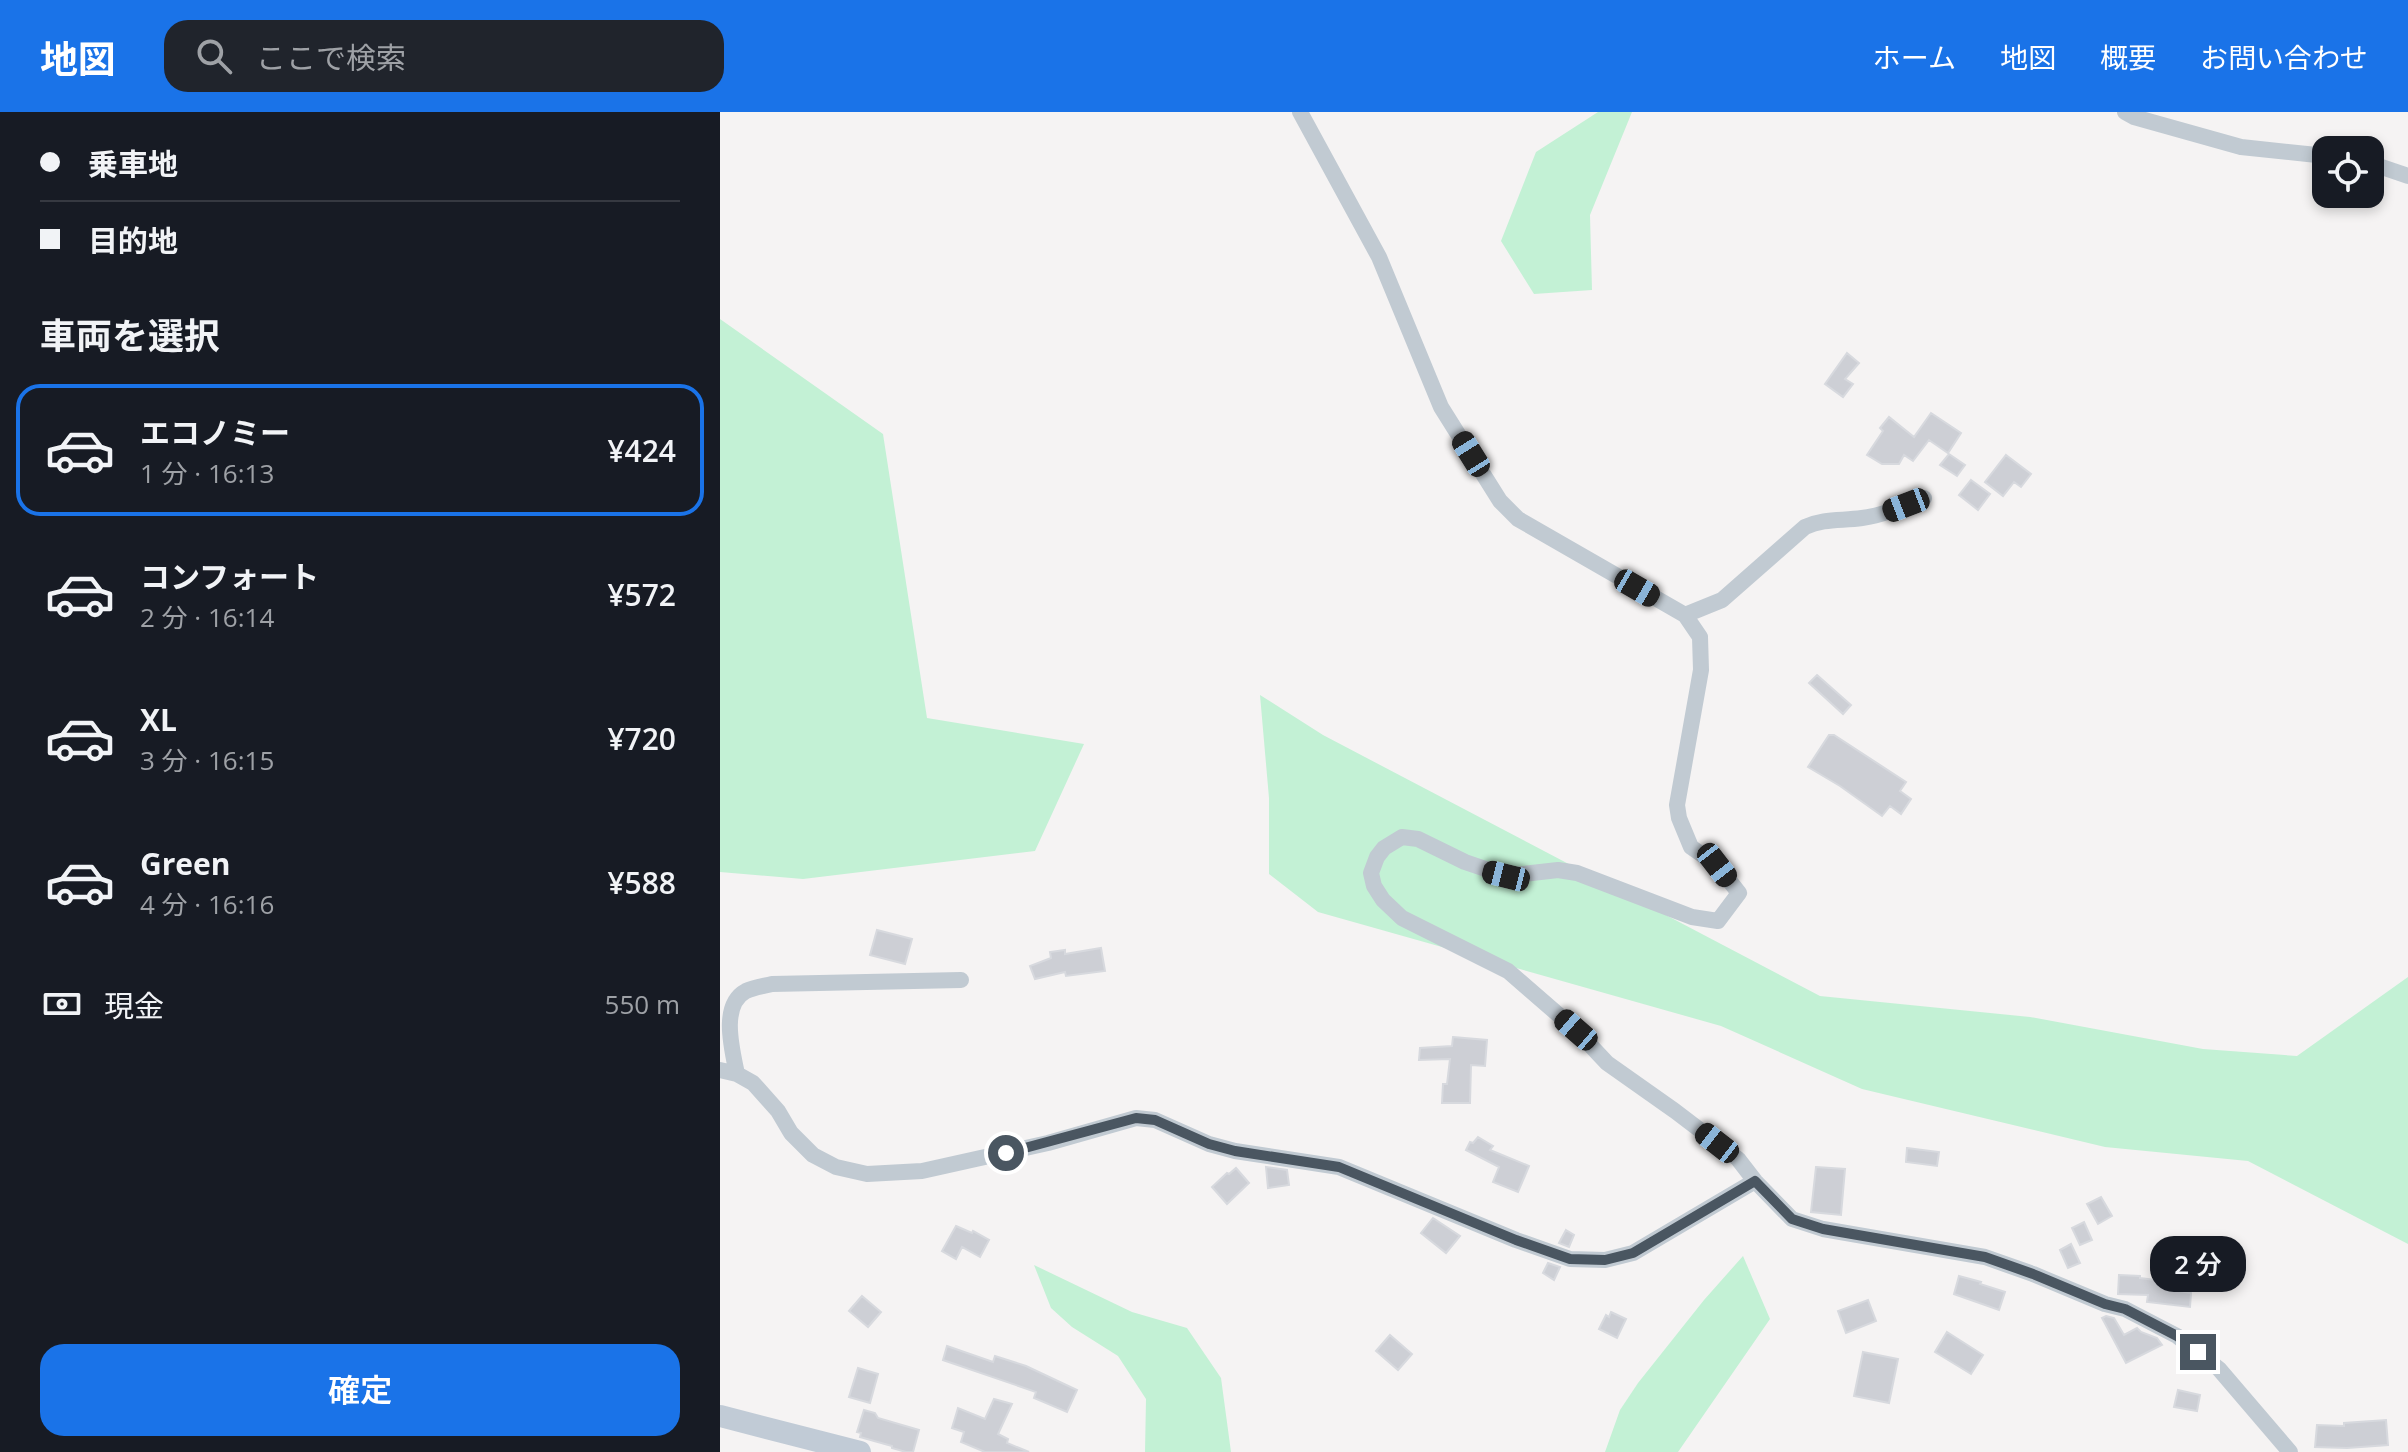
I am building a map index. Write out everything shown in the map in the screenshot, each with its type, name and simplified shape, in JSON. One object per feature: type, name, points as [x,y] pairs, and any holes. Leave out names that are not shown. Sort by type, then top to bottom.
[{"type":"main road","points":[[720,1416],[860,1452]]},
{"type":"street","points":[[1300,112],[1379,257],[1441,407],[1500,501],[1518,519],[1685,615],[1700,637],[1701,670],[1677,805],[1691,847],[1717,865],[1739,893],[1718,921],[1692,917],[1577,873],[1558,870],[1506,876],[1487,871],[1418,839],[1402,837],[1384,848],[1371,873],[1374,886],[1383,900],[1402,918],[1508,971],[1576,1030],[1607,1063],[1738,1159],[1792,1219],[1823,1229],[1985,1257],[2125,1309],[2177,1336],[2219,1369],[2290,1452]]},
{"type":"street","points":[[2125,112],[2241,147],[2312,155]]},
{"type":"street","points":[[2384,168],[2408,176]]},
{"type":"street","points":[[1685,615],[1722,600],[1805,527],[1818,521],[1863,518],[1888,512],[1924,498]]},
{"type":"street","points":[[961,980],[772,984],[744,991],[730,1006],[727,1022],[728,1072],[753,1083],[778,1111],[791,1133],[813,1155],[836,1167],[867,1174],[922,1171],[1048,1143],[1136,1118],[1155,1120],[1209,1144],[1235,1151],[1339,1167],[1570,1259],[1605,1260],[1633,1253],[1755,1181]]},
{"type":"green space","points":[[1598,112],[1632,112],[1590,215],[1592,290],[1534,294],[1501,241],[1536,152]]},
{"type":"green space","points":[[720,319],[883,434],[927,718],[1084,744],[1035,851],[803,879],[720,872]]},
{"type":"green space","points":[[1260,695],[1323,735],[1820,996],[2030,1017],[2203,1049],[2297,1056],[2408,977],[2408,1244],[2248,1161],[2105,1147],[1862,1089],[1721,1026],[1318,912],[1269,874],[1269,798]]},
{"type":"green space","points":[[1743,1256],[1770,1319],[1678,1452],[1605,1452],[1620,1410],[1638,1383]]},
{"type":"green space","points":[[1034,1265],[1132,1312],[1187,1328],[1221,1378],[1231,1452],[1145,1452],[1146,1399],[1118,1356],[1072,1327],[1051,1308]]},
{"type":"building","points":[[1847,353],[1859,363],[1845,379],[1853,384],[1843,397],[1825,384]]},
{"type":"building","points":[[1931,413],[1961,433],[1948,453],[1929,440],[1913,461],[1904,455],[1899,464],[1882,464],[1867,455],[1889,417],[1914,437]]},
{"type":"building","points":[[1949,454],[1965,465],[1957,476],[1940,465]]},
{"type":"building","points":[[2006,455],[2031,474],[2021,487],[2014,482],[2003,496],[1985,482]]},
{"type":"building","points":[[1971,480],[1990,494],[1978,510],[1959,495]]},
{"type":"building","points":[[1817,675],[1851,705],[1843,714],[1809,683]]},
{"type":"building","points":[[1829,735],[1834,735],[1906,782],[1900,791],[1911,799],[1901,814],[1890,806],[1882,816],[1808,767]]},
{"type":"building","points":[[877,930],[912,939],[905,964],[870,955]]},
{"type":"building","points":[[1101,948],[1105,971],[1066,976],[1065,972],[1035,979],[1030,966],[1051,958],[1050,952],[1065,950],[1065,954]]},
{"type":"building","points":[[1453,1037],[1487,1040],[1485,1066],[1471,1065],[1470,1103],[1442,1103],[1443,1084],[1447,1084],[1450,1059],[1419,1060],[1420,1048],[1452,1046]]},
{"type":"building","points":[[1478,1137],[1493,1146],[1490,1150],[1529,1166],[1518,1192],[1493,1182],[1499,1167],[1466,1150],[1470,1142],[1473,1143]]},
{"type":"building","points":[[1907,1148],[1939,1152],[1937,1166],[1906,1162]]},
{"type":"building","points":[[1266,1167],[1287,1170],[1289,1185],[1268,1188]]},
{"type":"building","points":[[1816,1167],[1845,1169],[1841,1215],[1811,1212]]},
{"type":"building","points":[[1236,1168],[1249,1183],[1227,1204],[1212,1187]]},
{"type":"building","points":[[2101,1197],[2112,1216],[2098,1224],[2087,1204]]},
{"type":"building","points":[[1433,1218],[1460,1236],[1446,1253],[1421,1233]]},
{"type":"building","points":[[2084,1222],[2092,1240],[2080,1245],[2072,1228]]},
{"type":"building","points":[[956,1226],[989,1240],[980,1257],[962,1247],[956,1259],[942,1251]]},
{"type":"building","points":[[1566,1230],[1574,1235],[1569,1247],[1559,1243]]},
{"type":"building","points":[[2071,1244],[2080,1263],[2068,1268],[2060,1250]]},
{"type":"building","points":[[1548,1263],[1560,1267],[1554,1280],[1543,1273]]},
{"type":"building","points":[[2119,1275],[2180,1283],[2179,1291],[2191,1293],[2190,1307],[2147,1302],[2148,1295],[2118,1294]]},
{"type":"building","points":[[1959,1276],[2005,1292],[1999,1310],[1954,1294]]},
{"type":"building","points":[[862,1296],[881,1312],[868,1327],[849,1311]]},
{"type":"building","points":[[1868,1300],[1876,1321],[1846,1333],[1838,1311]]},
{"type":"building","points":[[1611,1312],[1626,1319],[1617,1338],[1599,1329]]},
{"type":"building","points":[[2102,1318],[2114,1318],[2124,1335],[2137,1328],[2157,1338],[2162,1345],[2126,1363]]},
{"type":"building","points":[[1947,1332],[1983,1355],[1971,1374],[1935,1352]]},
{"type":"building","points":[[1390,1335],[1412,1354],[1398,1370],[1376,1351]]},
{"type":"building","points":[[947,1346],[993,1362],[995,1356],[1026,1366],[1077,1390],[1067,1412],[1034,1398],[1036,1392],[943,1360]]},
{"type":"building","points":[[1863,1352],[1898,1359],[1889,1403],[1854,1396]]},
{"type":"building","points":[[858,1368],[878,1374],[870,1403],[849,1397]]},
{"type":"building","points":[[2178,1390],[2200,1395],[2197,1411],[2174,1407]]},
{"type":"building","points":[[994,1399],[1012,1404],[998,1434],[1008,1439],[1007,1443],[1029,1452],[985,1452],[961,1442],[964,1432],[952,1428],[958,1408],[985,1419]]},
{"type":"building","points":[[864,1410],[875,1413],[878,1418],[919,1430],[913,1452],[860,1437],[861,1433],[857,1432]]},
{"type":"building","points":[[2386,1420],[2388,1445],[2315,1447],[2317,1425],[2344,1426],[2344,1423]]},
{"type":"route","points":[[1006,1153],[1136,1118],[1155,1120],[1209,1144],[1235,1151],[1339,1167],[1570,1259],[1605,1260],[1633,1253],[1755,1181],[1792,1219],[1823,1229],[1985,1257],[2125,1309],[2177,1336],[2198,1352]]}]
